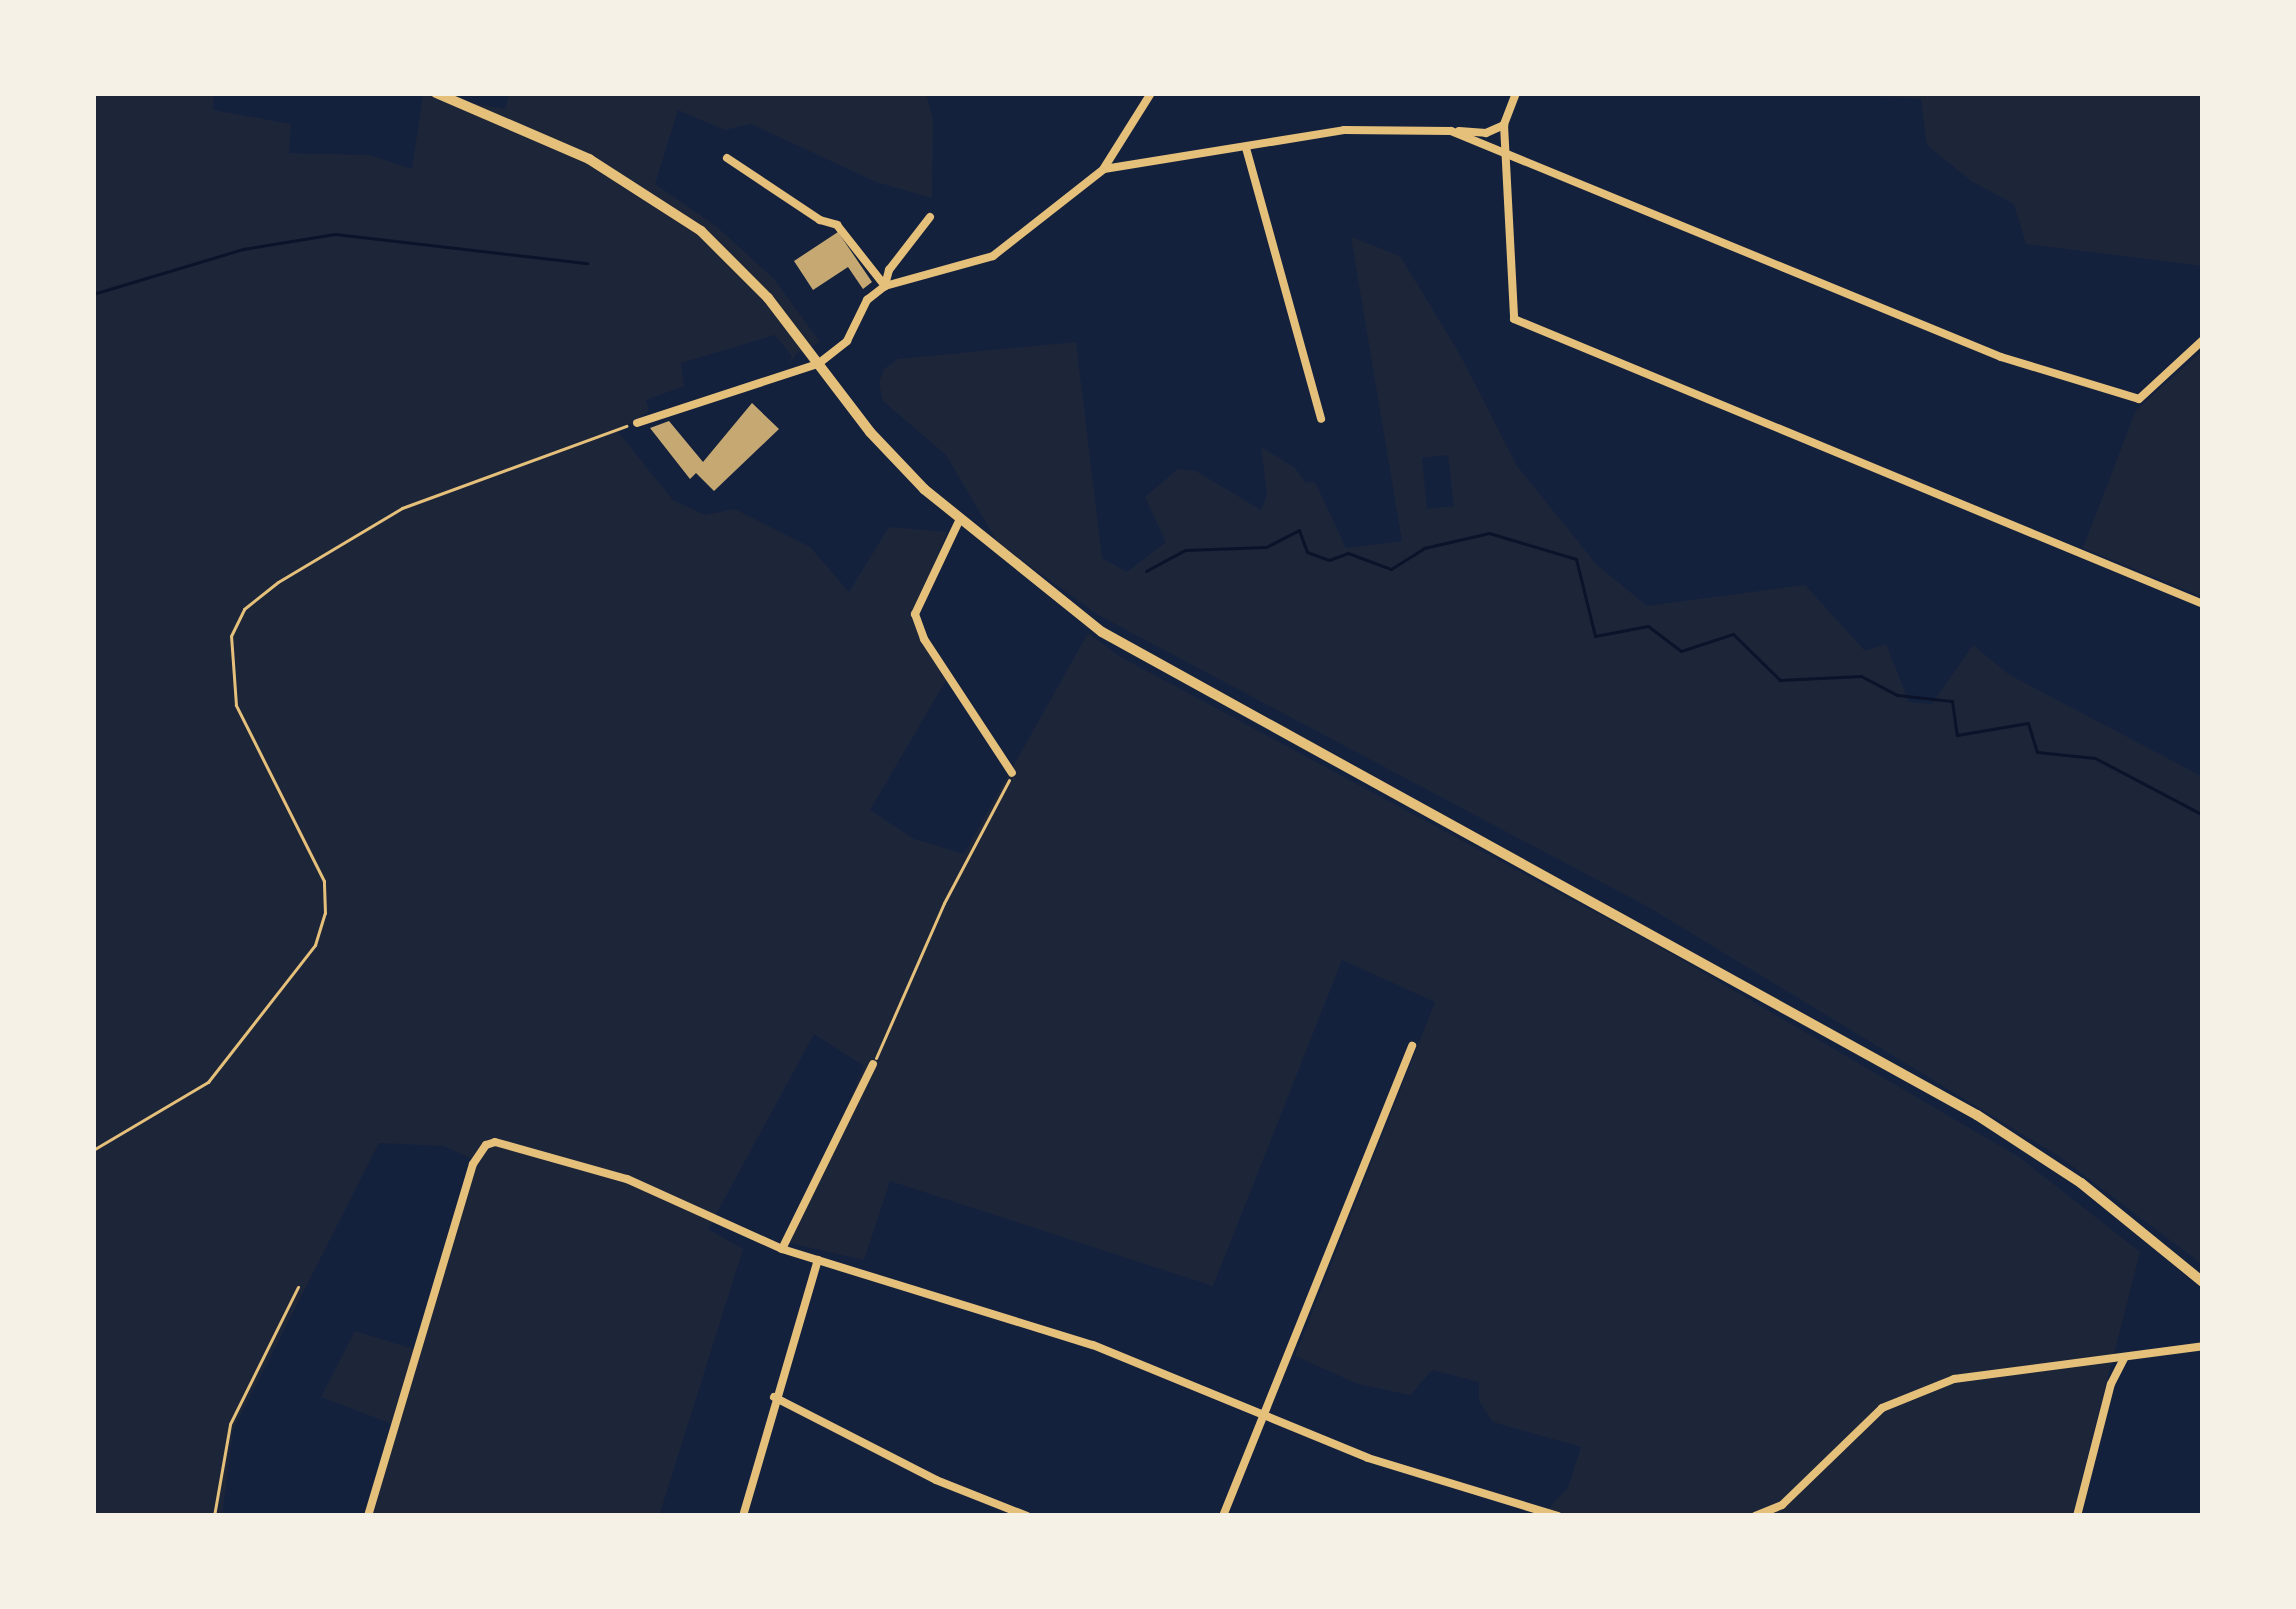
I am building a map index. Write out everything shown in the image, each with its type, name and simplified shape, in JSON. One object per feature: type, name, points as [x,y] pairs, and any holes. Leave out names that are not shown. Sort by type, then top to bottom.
[{"type":"main road","points":[[436,93],[573,151],[684,218],[754,282],[870,432],[959,520],[1083,620],[1141,657],[1601,904],[2016,1138],[2203,1282]]},
{"type":"street","points":[[637,422],[818,364],[847,340],[867,300],[885,286],[992,256],[1104,169],[1151,93]]},
{"type":"street","points":[[1516,93],[1504,125],[1514,319],[2203,604]]},
{"type":"street","points":[[1104,169],[1344,130],[1486,133],[1504,125]]},
{"type":"street","points":[[1451,131],[1861,301],[2077,382],[2139,399],[2203,340]]},
{"type":"street","points":[[1246,148],[1321,419]]},
{"type":"street","points":[[727,158],[820,220],[837,225],[885,286]]},
{"type":"street","points":[[885,286],[889,270],[930,217]]},
{"type":"street","points":[[959,520],[915,614],[924,639],[1012,772]]},
{"type":"street","points":[[1222,1516],[1412,1046]]},
{"type":"street","points":[[782,1249],[873,1064]]},
{"type":"street","points":[[368,1516],[473,1164],[485,1145],[521,1146],[565,1165],[627,1179],[782,1249],[1094,1345],[1368,1458],[1558,1516]]},
{"type":"street","points":[[743,1516],[774,1397],[818,1260]]},
{"type":"street","points":[[1755,1516],[1782,1505],[1882,1408],[1987,1371],[2203,1346]]},
{"type":"street","points":[[2077,1516],[2111,1384],[2124,1358]]},
{"type":"street","points":[[774,1397],[935,1480],[1027,1516]]},
{"type":"path","points":[[93,1150],[208,1082],[315,946],[325,913],[324,881],[236,705],[231,636],[244,609],[278,582],[402,508],[637,422]]},
{"type":"path","points":[[873,1064],[944,903],[1012,772]]},
{"type":"path","points":[[214,1516],[230,1424],[298,1287]]},
{"type":"shaded area","points":[[93,93],[214,93],[213,110],[291,124],[289,153],[370,155],[412,169],[423,95],[505,109],[509,93],[926,93],[933,120],[932,198],[876,182],[751,124],[725,130],[678,110],[655,184],[717,227],[774,279],[820,342],[797,353],[788,366],[792,356],[775,335],[681,363],[684,386],[646,400],[649,411],[618,432],[673,500],[705,515],[735,509],[810,547],[849,592],[889,527],[947,532],[912,620],[949,675],[870,810],[914,839],[964,854],[1088,633],[1119,656],[1656,945],[2019,1157],[2140,1252],[2072,1516],[1542,1516],[1568,1487],[1581,1447],[1493,1422],[1479,1401],[1479,1382],[1432,1370],[1410,1395],[1358,1384],[1295,1356],[1435,1002],[1342,960],[1213,1286],[890,1181],[864,1260],[790,1243],[864,1066],[814,1034],[708,1229],[743,1249],[659,1516],[368,1516],[395,1425],[321,1397],[355,1331],[417,1350],[474,1160],[444,1146],[379,1143],[233,1430],[222,1516],[93,1516]]},
{"type":"shaded area","points":[[1827,93],[2203,93],[2203,266],[2026,244],[2014,204],[1971,181],[1927,145],[1921,99]]},
{"type":"shaded area","points":[[1351,237],[1400,256],[1458,351],[1517,466],[1597,565],[1647,606],[1805,585],[1865,651],[1886,644],[1909,702],[1932,704],[1973,645],[2008,674],[2203,777],[2203,1265],[2060,1157],[1650,908],[1100,616],[998,543],[946,455],[883,401],[879,383],[884,369],[898,359],[1076,342],[1102,558],[1127,572],[1166,542],[1145,497],[1178,469],[1196,471],[1261,510],[1267,495],[1261,447],[1295,468],[1306,483],[1315,482],[1346,548],[1402,541]],"holes":[[[1448,455],[1454,506],[1427,509],[1422,458]]]},
{"type":"shaded area","points":[[2203,350],[2203,597],[2083,548],[2136,410]]},
{"type":"building","points":[[838,232],[872,282],[863,289],[848,267],[813,290],[794,261]]},
{"type":"building","points":[[752,403],[779,429],[714,491],[696,473],[690,479],[650,428],[669,421],[703,462]]},
{"type":"waterway","points":[[93,294],[243,249],[335,234],[587,263]]},
{"type":"waterway","points":[[1146,571],[1185,550],[1266,547],[1299,530],[1307,552],[1329,560],[1348,553],[1391,569],[1424,548],[1489,533],[1576,559],[1595,636],[1648,626],[1681,651],[1733,634],[1780,680],[1861,676],[1897,695],[1952,701],[1957,735],[2028,723],[2037,752],[2095,758],[2203,815]]}]
